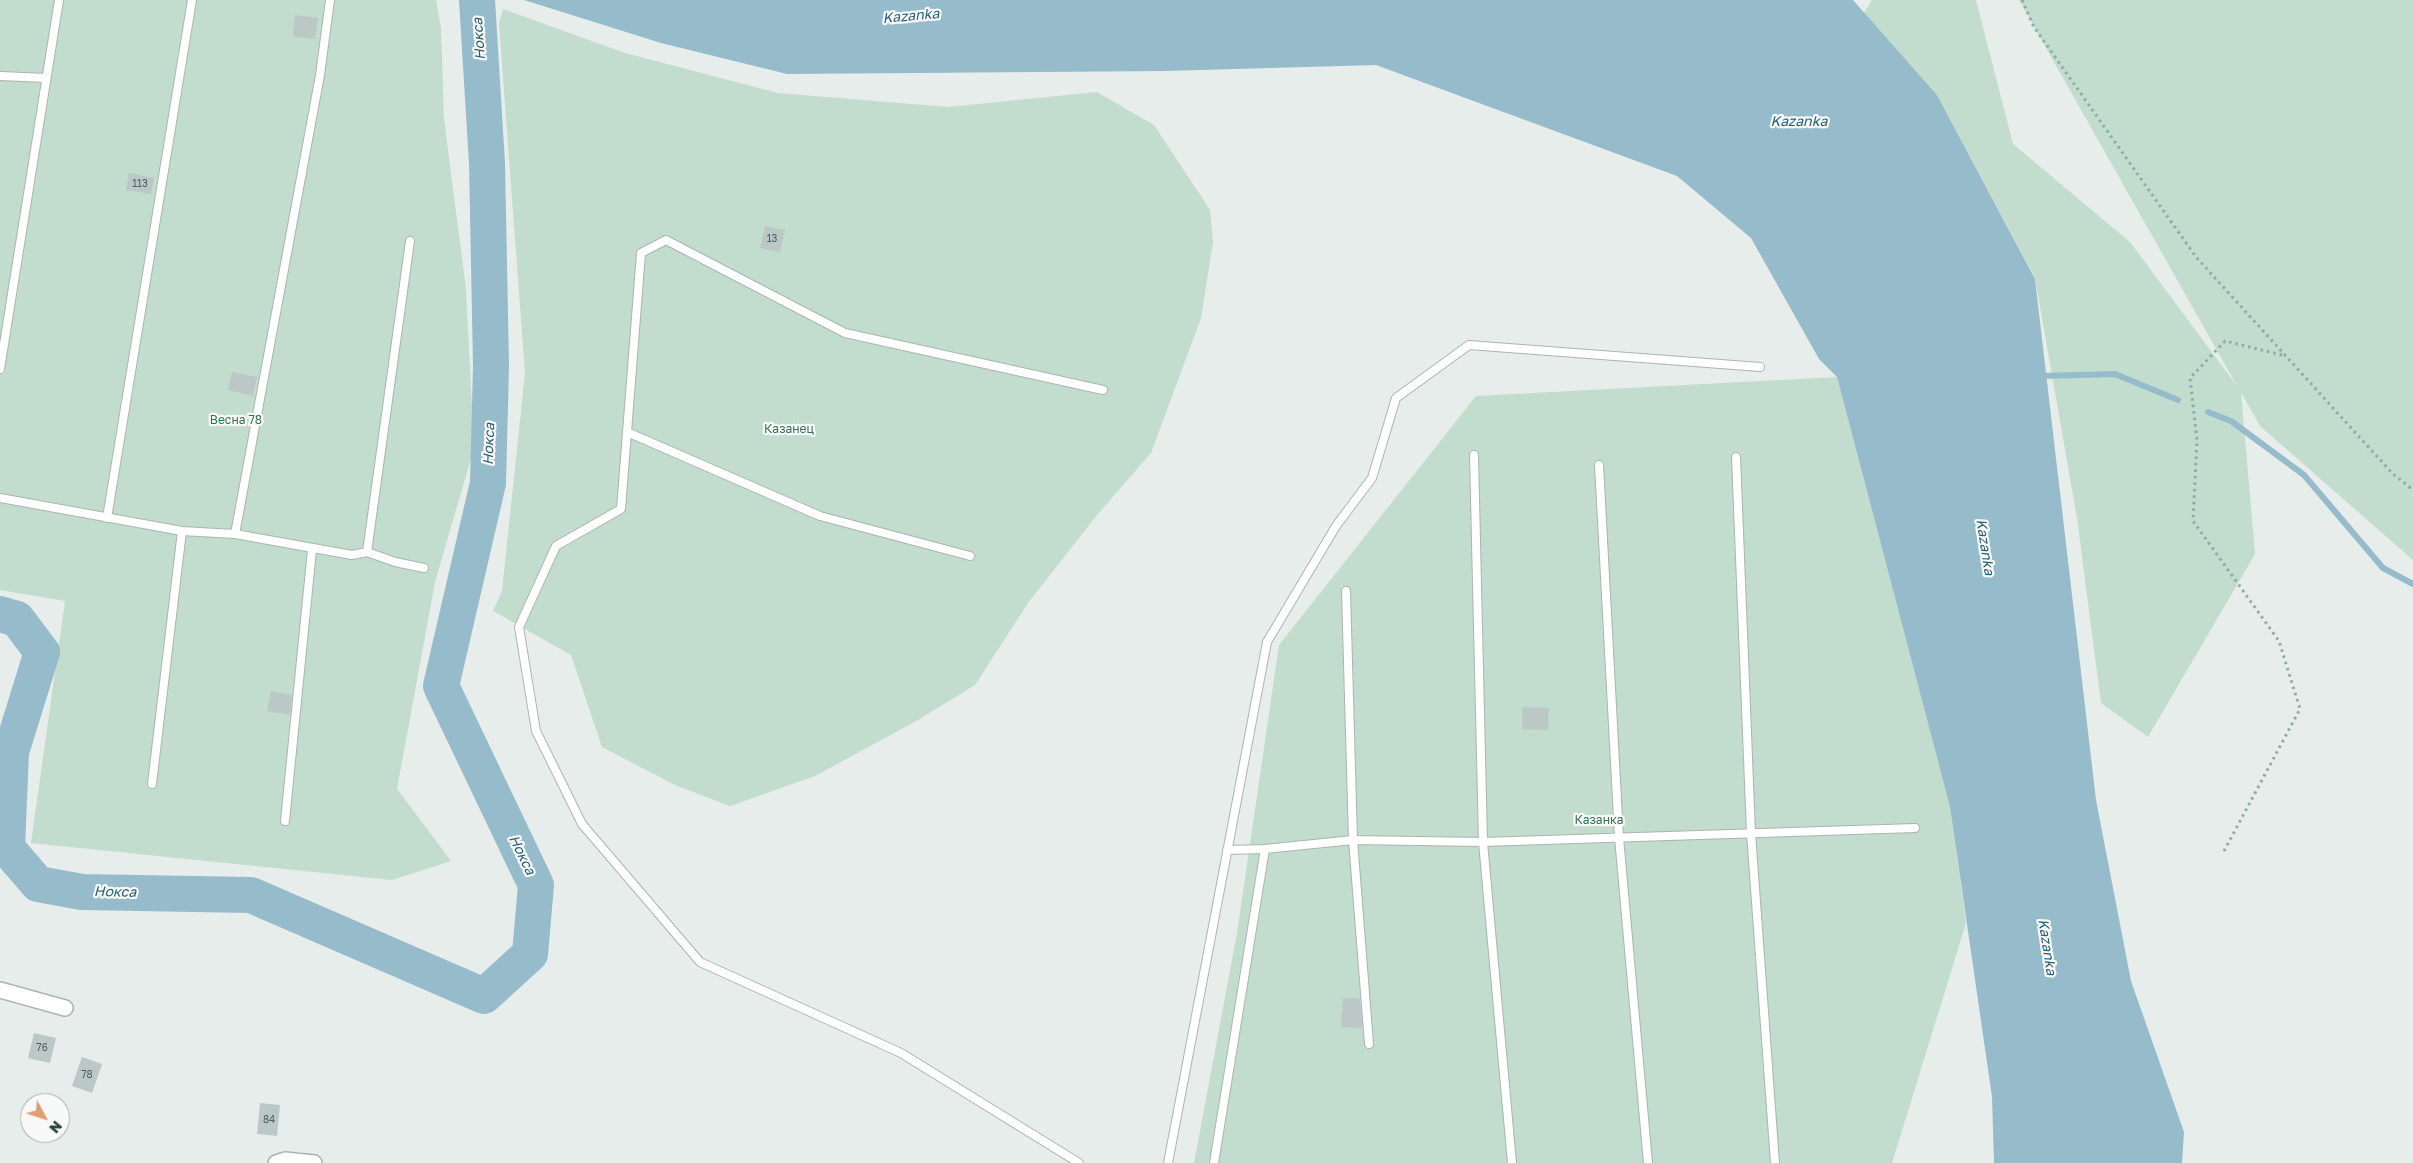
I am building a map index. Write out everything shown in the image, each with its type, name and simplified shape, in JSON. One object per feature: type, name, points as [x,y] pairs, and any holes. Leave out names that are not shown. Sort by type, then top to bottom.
[{"type":"street","points":[[0,990],[65,1008]]},
{"type":"street","points":[[276,1163],[285,1160],[314,1163]]},
{"type":"lane","points":[[0,369],[59,0]]},
{"type":"lane","points":[[107,518],[192,0]]},
{"type":"lane","points":[[235,534],[320,75],[330,0]]},
{"type":"lane","points":[[0,76],[46,78]]},
{"type":"lane","points":[[1079,1163],[902,1053],[700,962],[582,824],[536,731],[519,627],[556,546],[621,509],[641,253],[666,240],[845,334],[1103,390]]},
{"type":"lane","points":[[367,552],[410,241]]},
{"type":"lane","points":[[1168,1163],[1267,642],[1336,526],[1372,478],[1396,398],[1469,345],[1760,367]]},
{"type":"lane","points":[[627,432],[820,516],[970,556]]},
{"type":"lane","points":[[1474,455],[1483,842],[1512,1163]]},
{"type":"lane","points":[[1736,457],[1751,833],[1775,1163]]},
{"type":"lane","points":[[1599,465],[1619,837],[1648,1163]]},
{"type":"lane","points":[[0,498],[182,531],[235,534],[312,550],[352,555],[367,552],[395,562],[424,568]]},
{"type":"lane","points":[[152,784],[182,531]]},
{"type":"lane","points":[[285,821],[312,550]]},
{"type":"lane","points":[[1346,591],[1353,840],[1369,1044]]},
{"type":"lane","points":[[1227,850],[1265,850],[1353,840],[1483,842],[1915,828]]},
{"type":"lane","points":[[1214,1163],[1265,850]]},
{"type":"path","points":[[2022,0],[2034,27],[2196,257],[2392,473],[2413,490]]},
{"type":"path","points":[[2224,851],[2300,709],[2279,641],[2193,521],[2197,440],[2190,378],[2225,341],[2286,356]]},
{"type":"green space","name":"Весна 78","points":[[0,0],[436,0],[441,28],[444,119],[466,289],[474,448],[435,582],[397,789],[451,861],[392,880],[31,843],[65,601],[0,590]]},
{"type":"green space","points":[[1872,0],[1976,0],[2013,144],[2130,242],[2237,386],[2019,0],[2413,0],[2413,560],[2260,426],[2241,392],[2255,554],[2148,737],[2101,703],[2077,518],[2035,278],[1937,95],[1864,13]]},
{"type":"green space","name":"Казанец","points":[[503,9],[625,53],[778,93],[948,107],[1097,92],[1154,125],[1210,210],[1213,242],[1201,318],[1151,453],[1097,515],[1028,603],[975,685],[918,720],[815,776],[730,806],[675,785],[602,747],[571,655],[493,611],[502,591],[525,373],[499,24]]},
{"type":"green space","name":"Казанка","points":[[1837,377],[1950,807],[1966,923],[1892,1163],[1194,1163],[1237,933],[1279,645],[1476,396]]},
{"type":"water","name":"Kazanka","points":[[524,0],[1853,0],[1937,95],[2035,279],[2096,800],[2131,981],[2184,1132],[2182,1163],[1994,1163],[1992,1097],[1950,807],[1837,377],[1819,359],[1751,238],[1677,176],[1376,65],[1165,71],[787,74],[661,43]]},
{"type":"building","points":[[295,15],[318,18],[315,39],[293,36]]},
{"type":"building","points":[[129,173],[154,178],[151,194],[126,190]]},
{"type":"building","points":[[765,226],[785,230],[780,252],[760,248]]},
{"type":"building","points":[[232,372],[257,377],[253,396],[228,390]]},
{"type":"building","points":[[271,691],[292,695],[290,715],[267,711]]},
{"type":"building","points":[[1522,707],[1549,708],[1548,730],[1522,729]]},
{"type":"building","points":[[1343,998],[1360,999],[1362,1028],[1341,1027]]},
{"type":"building","points":[[34,1033],[56,1038],[50,1063],[28,1058]]},
{"type":"building","points":[[82,1057],[102,1064],[92,1093],[72,1086]]},
{"type":"building","points":[[260,1103],[280,1105],[277,1136],[257,1134]]},
{"type":"waterway","name":"Нокса","points":[[0,614],[17,619],[42,652],[11,752],[7,848],[38,884],[82,892],[251,895],[484,996],[530,954],[536,885],[441,686],[488,483],[491,366],[487,163],[477,0]]},
{"type":"waterway","points":[[2040,376],[2115,374],[2178,400]]},
{"type":"waterway","points":[[2208,412],[2231,421],[2304,475],[2383,568],[2413,584]]}]
